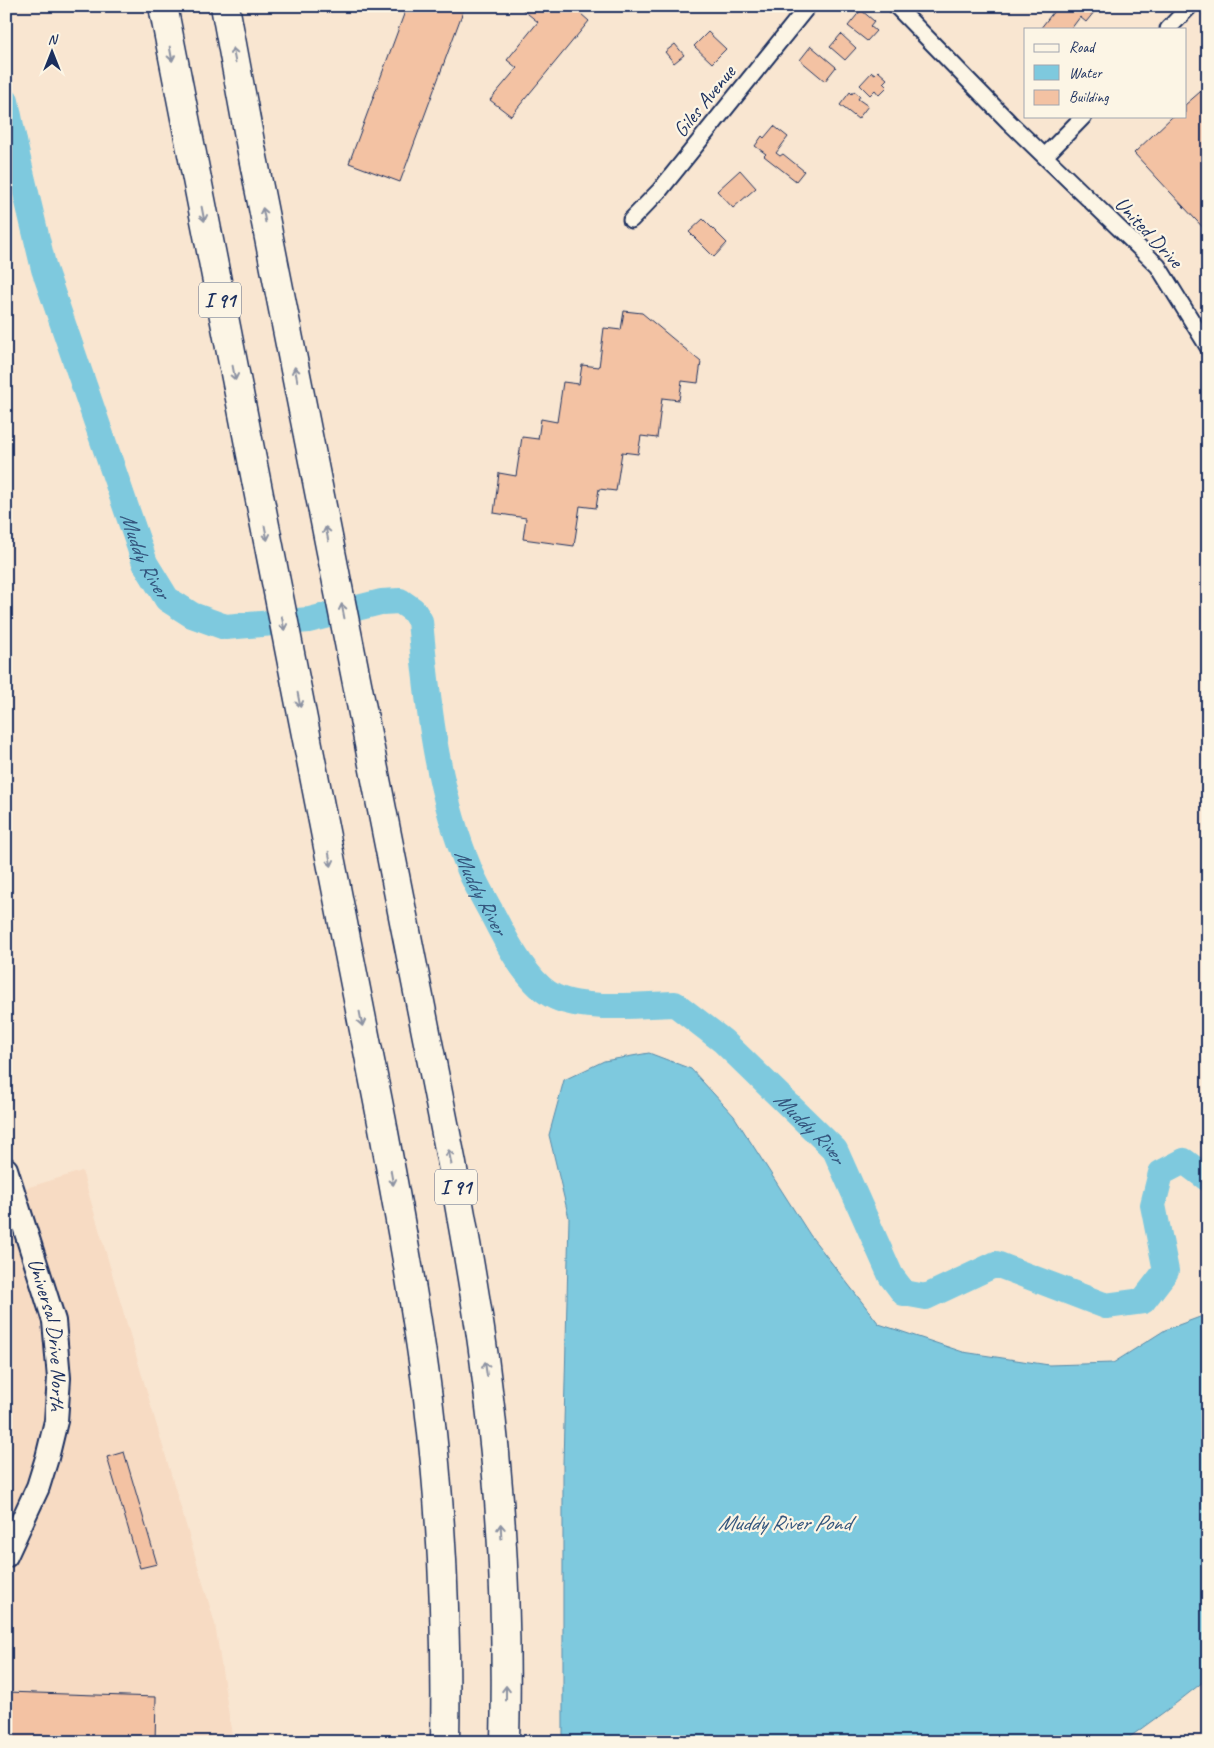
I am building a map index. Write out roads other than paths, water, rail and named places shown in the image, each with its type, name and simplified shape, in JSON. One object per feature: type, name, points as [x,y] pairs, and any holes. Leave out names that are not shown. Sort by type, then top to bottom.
[{"type":"highway","name":"I 91","points":[[163,6],[380,1112],[420,1343],[434,1460],[442,1553],[445,1634],[445,1742]]},
{"type":"highway","name":"I 91","points":[[225,6],[452,1164],[481,1337],[492,1425],[501,1525],[505,1630],[505,1742]]},
{"type":"street","name":"Giles Avenue","points":[[630,220],[660,190],[808,6]]},
{"type":"street","name":"United Drive","points":[[896,6],[1009,122],[1158,266],[1208,347]]},
{"type":"street","points":[[1169,28],[1190,6]]},
{"type":"street","points":[[1045,156],[1082,118]]},
{"type":"street","name":"Universal Drive North","points":[[6,1169],[54,1321],[60,1378],[56,1420],[47,1458],[38,1487],[6,1556]]},
{"type":"water","name":"Muddy River Pond","points":[[649,1053],[691,1069],[734,1116],[810,1235],[879,1324],[963,1352],[1049,1365],[1113,1363],[1165,1330],[1208,1314],[1208,1678],[1123,1742],[563,1742],[563,1464],[569,1218],[549,1135],[564,1080],[604,1061]]},
{"type":"waterway","name":"Muddy River","points":[[6,101],[44,269],[145,563],[167,599],[192,615],[225,627],[309,620],[381,602],[400,601],[413,610],[420,621],[436,749],[442,781],[459,843],[474,880],[504,936],[522,966],[538,985],[555,997],[582,1004],[597,1006],[675,1004],[723,1041],[835,1150],[891,1276],[904,1293],[926,1297],[996,1264],[1106,1306],[1143,1301],[1166,1271],[1153,1205],[1161,1173],[1184,1161],[1208,1179]]}]
